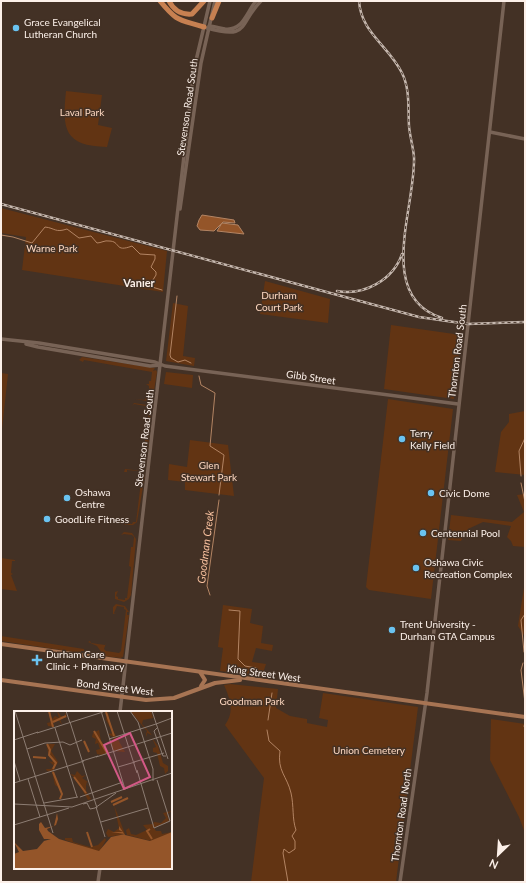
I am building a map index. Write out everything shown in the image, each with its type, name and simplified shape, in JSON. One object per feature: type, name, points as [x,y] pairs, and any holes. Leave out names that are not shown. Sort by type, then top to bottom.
[{"type":"highway","points":[[160,1],[176,18],[185,23],[208,27]]},
{"type":"highway","points":[[169,1],[173,8],[186,15],[192,14],[204,1]]},
{"type":"highway","points":[[212,18],[220,1]]},
{"type":"main road","name":"Stevenson Road South","points":[[208,27],[210,1]]},
{"type":"main road","name":"Stevenson Road South","points":[[120,711],[194,69],[212,18],[215,1]]},
{"type":"main road","points":[[208,27],[225,29],[237,27],[243,22],[256,1]]},
{"type":"main road","points":[[208,27],[225,32],[238,30],[245,25],[261,1]]},
{"type":"main road","name":"Thornton Road South","points":[[425,704],[504,1]]},
{"type":"main road","points":[[490,132],[525,139]]},
{"type":"main road","name":"Gibb Street","points":[[1,339],[18,341],[38,347],[156,367],[161,365],[458,404]]},
{"type":"main road","name":"King Street West","points":[[1,644],[525,717]]},
{"type":"main road","points":[[198,689],[205,680],[199,672]]},
{"type":"main road","name":"Bond Street West","points":[[1,680],[122,697],[160,700],[174,698],[214,683],[248,679]]},
{"type":"main road","name":"Thornton Road North","points":[[400,882],[425,704]]},
{"type":"main road","points":[[98,882],[100,869]]},
{"type":"green space","name":"Laval Park","points":[[66,91],[102,95],[98,125],[112,128],[107,147],[93,146],[82,143],[74,139],[69,133],[65,116]]},
{"type":"green space","name":"Warne Park","points":[[1,208],[167,251],[163,292],[22,270],[26,237],[1,233]]},
{"type":"green space","name":"Durham Court Park","points":[[265,281],[330,299],[328,323],[260,314]]},
{"type":"green space","points":[[173,303],[188,306],[183,356],[195,358],[194,366],[166,361]]},
{"type":"green space","points":[[391,325],[461,335],[454,399],[384,389]]},
{"type":"green space","points":[[82,357],[155,368],[153,371],[156,370],[157,372],[153,397],[147,401],[135,399],[145,400],[146,397],[149,397],[149,386],[146,384],[149,384],[149,381],[151,381],[152,372],[84,360],[83,362],[79,360]]},
{"type":"green space","points":[[166,372],[193,375],[192,388],[164,384]]},
{"type":"green space","points":[[1,373],[8,374],[1,438]]},
{"type":"green space","name":"Oshawa Civic Recreation Complex","points":[[388,399],[453,409],[431,599],[369,590],[366,587]]},
{"type":"green space","points":[[134,403],[147,405],[151,408],[148,450],[144,449],[149,409],[146,409],[146,406],[134,404],[132,406]]},
{"type":"green space","points":[[525,411],[525,475],[495,472],[501,432],[509,422],[509,414]]},
{"type":"green space","name":"Glen Stewart Park","points":[[190,440],[228,445],[234,496],[185,490],[185,482],[168,480],[169,464],[187,467]]},
{"type":"green space","points":[[125,469],[142,471],[145,475],[137,522],[133,525],[125,525],[123,521],[125,521],[125,523],[132,524],[133,522],[136,522],[142,474],[140,471],[127,470],[127,472],[124,472]]},
{"type":"green space","points":[[525,494],[525,547],[513,546],[507,537],[511,526],[483,522],[468,529],[461,541],[448,540],[451,515],[512,522],[524,512],[517,495]]},
{"type":"green space","points":[[124,532],[132,533],[136,539],[131,595],[129,599],[124,602],[115,599],[115,592],[118,591],[116,596],[118,599],[125,600],[125,598],[127,598],[131,567],[129,566],[131,547],[133,547],[134,537],[132,535],[121,535]]},
{"type":"green space","points":[[1,558],[15,560],[12,561],[11,573],[13,574],[11,575],[17,591],[1,589]]},
{"type":"green space","points":[[525,581],[525,637],[518,626]]},
{"type":"green space","points":[[116,604],[125,606],[129,612],[127,612],[127,615],[129,615],[123,657],[110,655],[122,657],[121,658],[104,656],[97,646],[88,642],[90,641],[91,643],[105,645],[106,643],[104,649],[106,651],[119,653],[121,651],[126,610],[124,607],[117,606],[114,613],[116,613],[113,614],[113,607]]},
{"type":"green space","points":[[223,605],[252,609],[250,623],[263,626],[261,643],[273,645],[272,651],[256,648],[252,662],[266,664],[262,676],[220,671],[223,648],[218,647]]},
{"type":"green space","points":[[1,636],[84,649],[84,651],[81,651],[81,653],[1,641]]},
{"type":"green space","points":[[230,684],[278,689],[276,708],[290,716],[307,719],[307,723],[327,727],[328,720],[319,718],[323,693],[418,707],[396,882],[251,882],[264,778],[225,725],[231,710],[230,700],[224,685]]},
{"type":"green space","points":[[491,719],[525,724],[525,833],[519,817],[490,760]]},
{"type":"shaded area","points":[[202,215],[234,220],[235,223],[223,222],[214,231],[200,230],[197,226]]},
{"type":"shaded area","points":[[222,223],[238,225],[244,234],[217,231]]},
{"type":"waterway","name":"Goodman Creek","points":[[1,235],[32,243],[45,227],[57,230],[67,229],[79,238],[91,236],[97,243],[108,241],[113,242],[122,248],[132,246],[140,254],[155,255],[155,259],[151,267],[156,272],[156,275],[151,283],[152,287],[162,290]]},
{"type":"waterway","name":"Goodman Creek","points":[[177,296],[170,355],[171,358],[178,362],[185,360],[191,363]]},
{"type":"waterway","name":"Goodman Creek","points":[[199,376],[201,385],[215,393],[210,446],[224,455],[219,495]]},
{"type":"waterway","points":[[521,476],[519,451],[525,438]]},
{"type":"waterway","points":[[521,483],[525,502]]},
{"type":"waterway","name":"Goodman Creek","points":[[210,595],[207,586],[219,500]]},
{"type":"waterway","name":"Goodman Creek","points":[[229,610],[240,611],[238,659],[245,666],[256,668]]},
{"type":"waterway","points":[[524,652],[521,620],[525,614]]},
{"type":"waterway","points":[[523,663],[521,670],[525,703]]},
{"type":"waterway","name":"Goodman Creek","points":[[268,720],[272,693]]},
{"type":"waterway","name":"Goodman Creek","points":[[267,730],[269,741],[280,751],[279,758],[281,769],[292,798],[296,830],[292,836],[295,841],[295,849],[289,853],[284,849],[283,853],[288,882]]},
{"type":"railway","points":[[359,1],[361,12],[370,31],[397,63],[405,79],[409,126],[414,157],[413,177],[406,224],[404,271],[410,291],[422,307],[442,318]]},
{"type":"railway","points":[[1,204],[419,317],[468,324],[525,322]]},
{"type":"railway","points":[[337,291],[357,291],[376,284],[392,271],[402,254]]},
{"type":"place","name":"Grace Evangelical Lutheran Church","points":[[16,28]]},
{"type":"place","name":"Terry Kelly Field","points":[[402,439]]},
{"type":"place","name":"Civic Dome","points":[[431,493]]},
{"type":"place","name":"Oshawa Centre","points":[[67,498]]},
{"type":"place","name":"GoodLife Fitness","points":[[47,519]]},
{"type":"place","name":"Centennial Pool","points":[[423,533]]},
{"type":"place","name":"Oshawa Civic Recreation Complex","points":[[416,568]]},
{"type":"place","name":"Trent University - Durham GTA Campus","points":[[392,630]]},
{"type":"place","name":"Durham Care Clinic + Pharmacy","points":[[37,660]]},
{"type":"district","name":"Vanier","points":[[139,282]]},
{"type":"park label","name":"Goodman Park","points":[[252,701]]},
{"type":"park label","name":"Union Cemetery","points":[[369,750]]}]
